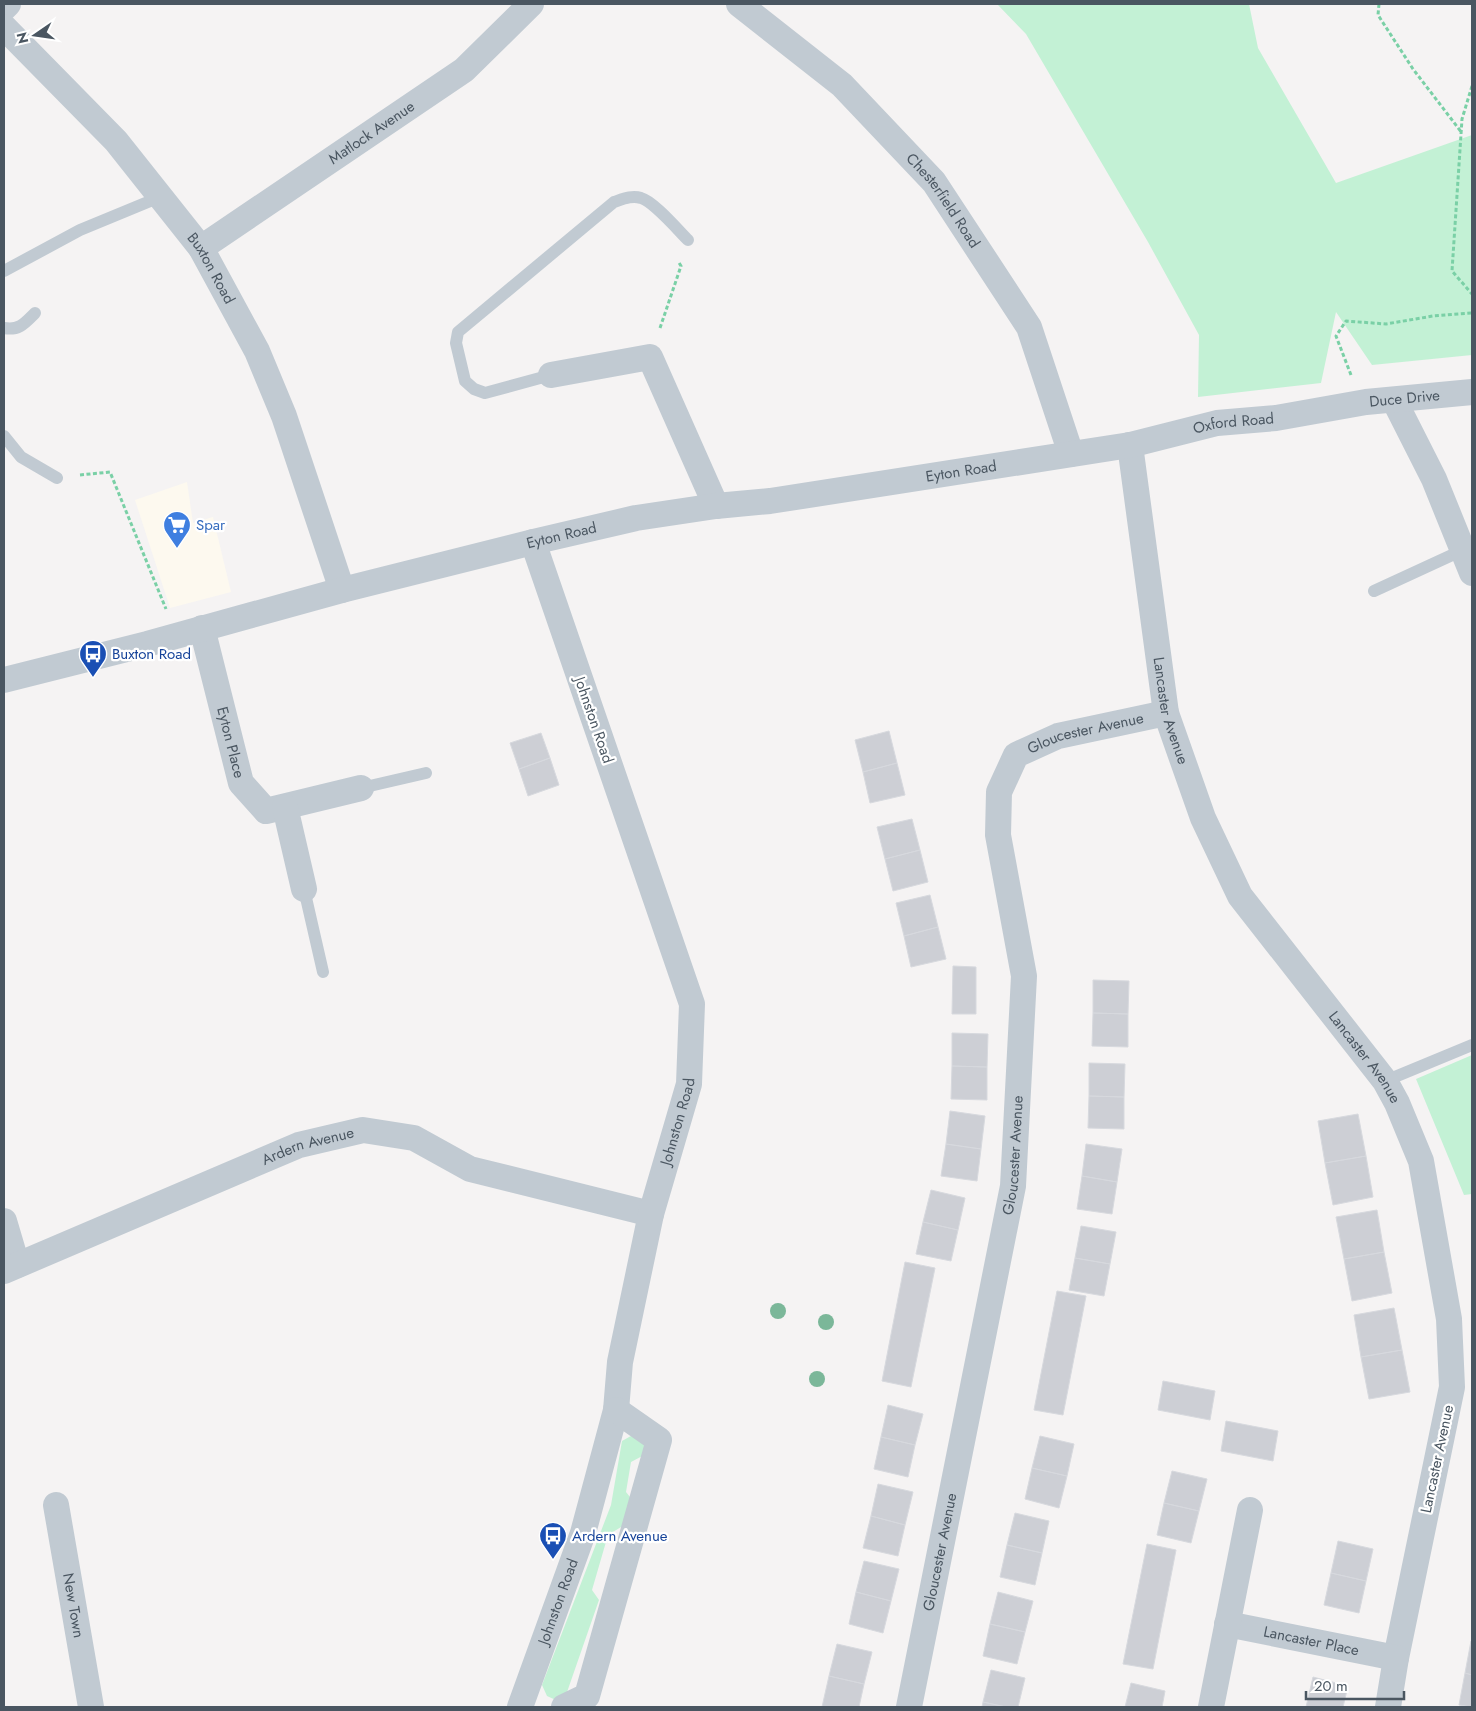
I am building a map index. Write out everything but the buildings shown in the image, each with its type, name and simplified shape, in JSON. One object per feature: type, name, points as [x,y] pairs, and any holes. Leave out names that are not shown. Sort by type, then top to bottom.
[{"type":"street","points":[[4,8],[8,4]]},
{"type":"street","name":"Matlock Avenue","points":[[200,248],[464,70],[531,4]]},
{"type":"street","name":"Chesterfield Road","points":[[739,4],[842,85],[934,182],[1029,327],[1071,454]]},
{"type":"street","name":"Buxton Road","points":[[4,27],[116,141],[200,248],[257,351],[284,416],[342,590]]},
{"type":"street","points":[[551,375],[650,357],[716,506]]},
{"type":"street","name":"Duce Drive","points":[[1338,406],[1472,392]]},
{"type":"street","points":[[1394,400],[1434,479],[1468,561]]},
{"type":"street","name":"Oxford Road","points":[[1130,445],[1217,423],[1276,418],[1338,406]]},
{"type":"street","name":"Eyton Road","points":[[4,680],[342,590],[636,518],[716,506],[770,502],[1130,445]]},
{"type":"street","name":"Lancaster Avenue","points":[[1130,445],[1166,713],[1203,818],[1240,896],[1385,1081],[1397,1103],[1421,1161],[1449,1319],[1452,1387],[1396,1658],[1388,1707]]},
{"type":"street","name":"Johnston Road","points":[[520,1707],[583,1533],[616,1410],[620,1362],[651,1214],[689,1084],[692,1004],[533,542]]},
{"type":"street","name":"Eyton Place","points":[[202,628],[241,783],[266,812],[361,788]]},
{"type":"street","name":"Gloucester Avenue","points":[[908,1707],[1013,1186],[1024,976],[998,835],[999,792],[1016,755],[1058,736],[1166,713]]},
{"type":"street","points":[[285,807],[304,889]]},
{"type":"street","name":"Ardern Avenue","points":[[10,1268],[299,1145],[363,1130],[414,1138],[470,1169],[651,1214]]},
{"type":"street","points":[[4,1221],[10,1268]]},
{"type":"street","points":[[564,1707],[587,1696],[659,1440],[616,1410]]},
{"type":"street","name":"New Town","points":[[56,1505],[91,1707]]},
{"type":"street","points":[[1211,1707],[1250,1510]]},
{"type":"street","name":"Lancaster Place","points":[[1227,1624],[1396,1658]]},
{"type":"lane","points":[[4,271],[80,230],[160,197]]},
{"type":"lane","points":[[551,375],[485,393],[474,389],[465,382],[456,343],[458,332],[614,202],[627,197],[641,198],[653,206],[688,240]]},
{"type":"lane","points":[[4,328],[13,330],[23,325],[35,313]]},
{"type":"lane","points":[[4,436],[20,457],[57,478]]},
{"type":"lane","points":[[1374,591],[1468,561]]},
{"type":"lane","points":[[361,788],[426,774]]},
{"type":"lane","points":[[304,889],[323,972]]},
{"type":"lane","points":[[1385,1081],[1472,1045]]},
{"type":"path","points":[[1379,4],[1378,15],[1412,69],[1462,134]]},
{"type":"path","points":[[1472,86],[1462,119],[1452,271],[1472,294]]},
{"type":"path","points":[[650,357],[681,266],[674,254],[688,240]]},
{"type":"path","points":[[1366,402],[1347,368],[1336,336],[1346,321],[1386,324],[1433,316],[1472,313]]},
{"type":"path","points":[[57,478],[110,472],[177,635]]},
{"type":"shaded area","points":[[187,482],[193,523],[213,517],[231,592],[170,608],[135,500]]},
{"type":"green space","points":[[997,4],[1249,4],[1258,48],[1336,183],[1472,135],[1472,355],[1372,365],[1336,312],[1321,383],[1198,397],[1199,335],[1148,242],[1026,34]]},
{"type":"green space","points":[[1472,1055],[1472,1194],[1464,1195],[1416,1079]]},
{"type":"green space","points":[[638,1432],[648,1453],[631,1462],[626,1492],[634,1502],[626,1524],[608,1535],[592,1590],[599,1600],[566,1695],[558,1701],[547,1696],[542,1685],[611,1505],[622,1441]]},
{"type":"place","name":"Spar","points":[[177,549]]},
{"type":"place","name":"Buxton Road","points":[[93,678]]},
{"type":"place","name":"Ardern Avenue","points":[[553,1560]]}]
